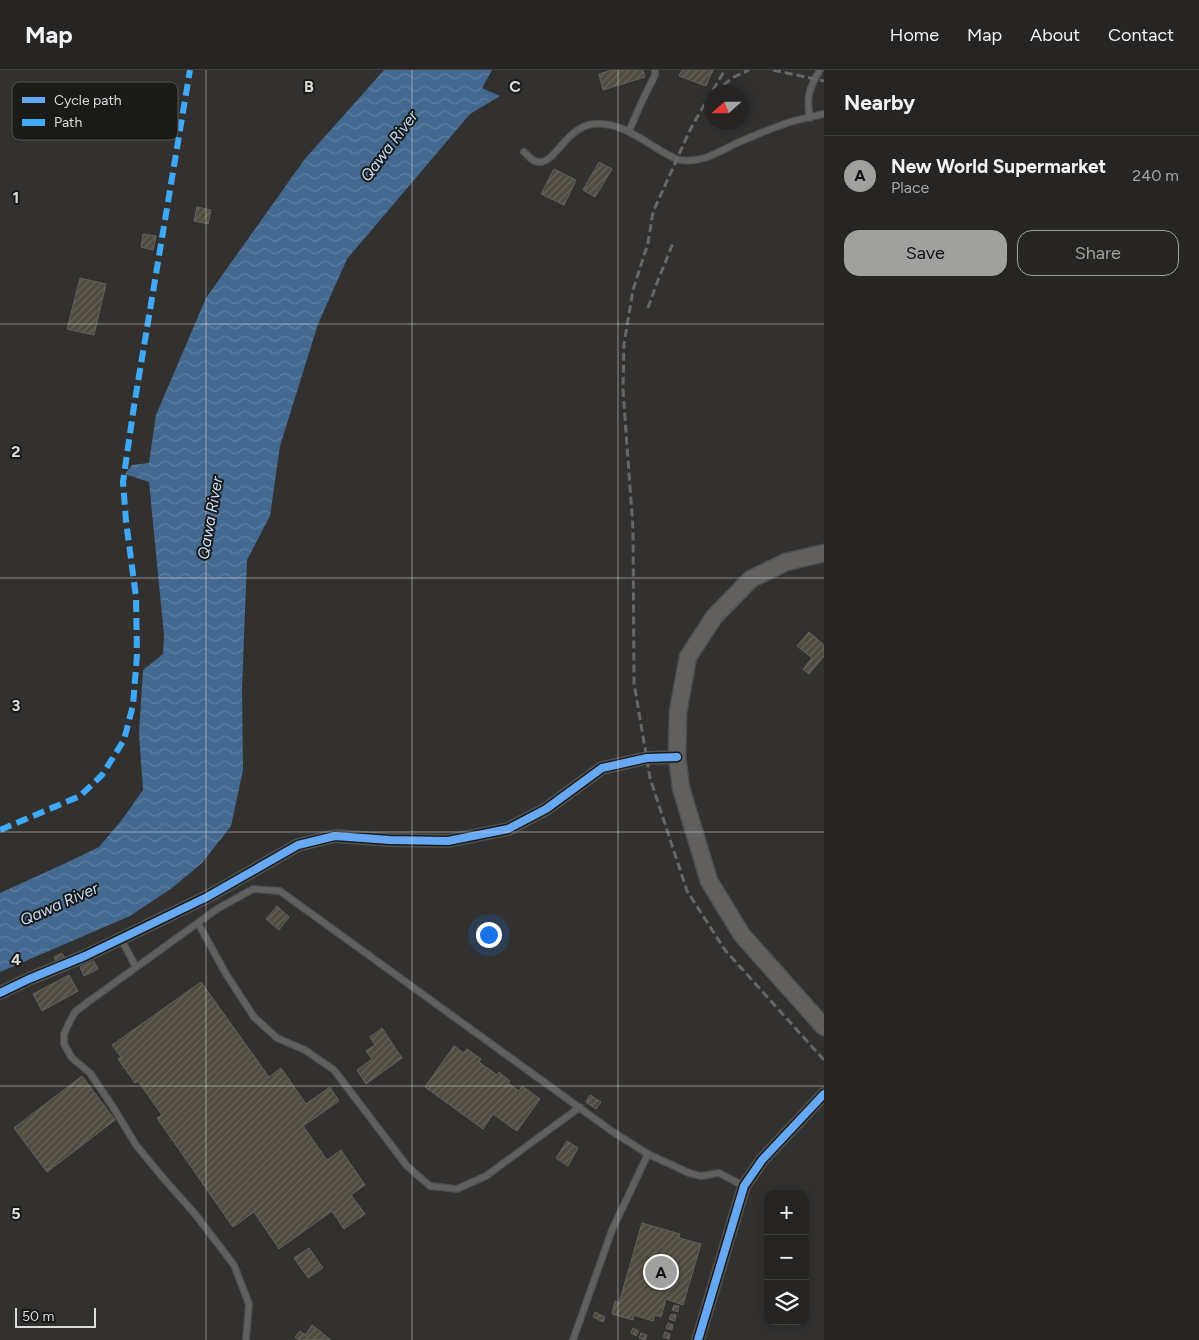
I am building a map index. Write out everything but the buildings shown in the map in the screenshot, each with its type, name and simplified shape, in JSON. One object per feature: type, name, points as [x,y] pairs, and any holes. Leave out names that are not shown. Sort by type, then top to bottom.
[{"type":"main road","points":[[824,553],[786,562],[751,579],[714,617],[688,657],[678,712],[677,757],[681,788],[709,881],[742,935],[824,1027]]},
{"type":"street","points":[[0,993],[85,956],[207,897],[298,846],[335,836],[390,840],[448,841],[508,829],[546,809],[602,768],[647,758],[677,757]]},
{"type":"street","points":[[698,1340],[744,1186],[762,1160],[824,1094]]},
{"type":"lane","points":[[629,131],[655,75],[655,70]]},
{"type":"lane","points":[[810,118],[807,104],[809,92],[820,70]]},
{"type":"lane","points":[[524,152],[534,161],[540,162],[549,159],[577,129],[592,124],[610,124],[629,131],[677,159],[694,161],[787,123],[824,114]]},
{"type":"lane","points":[[246,1340],[249,1304],[234,1265],[195,1214],[136,1145],[90,1073],[72,1058],[64,1044],[64,1034],[75,1012],[88,1002],[217,909],[253,889],[280,891],[613,1132],[648,1154],[688,1172],[701,1176],[718,1173],[744,1186]]},
{"type":"lane","points":[[198,923],[226,974],[254,1017],[277,1038],[305,1050],[334,1070],[407,1166],[430,1186],[457,1188],[486,1176],[580,1107]]},
{"type":"lane","points":[[120,939],[136,967]]},
{"type":"lane","points":[[572,1340],[612,1230],[648,1154]]},
{"type":"water","name":"Qawa River","points":[[384,70],[492,70],[482,88],[500,96],[470,114],[347,259],[318,324],[280,446],[270,516],[247,560],[242,689],[243,770],[231,826],[202,863],[172,888],[130,916],[0,972],[0,893],[99,847],[121,821],[143,790],[139,734],[143,670],[163,654],[164,635],[149,482],[125,474],[132,465],[149,463],[156,415],[206,298],[304,160]]},
{"type":"railway","points":[[716,85],[725,70]]},
{"type":"railway","points":[[723,85],[734,77],[749,70]]},
{"type":"railway","points":[[773,70],[824,81]]},
{"type":"railway","points":[[704,105],[690,130],[653,212],[648,243],[633,290],[624,344],[623,390],[633,529],[634,683],[650,778],[687,891],[725,950],[824,1060]]},
{"type":"railway","points":[[648,308],[673,243]]},
{"type":"marked path","points":[[0,830],[80,796],[102,775],[124,740],[133,705],[137,655],[136,597],[123,482],[190,70]]},
{"type":"cycle path","points":[[0,993],[85,956],[207,897],[298,845],[335,836],[390,840],[448,841],[508,829],[546,809],[602,768],[647,758],[677,757]]},
{"type":"cycle path","points":[[698,1340],[744,1186],[762,1160],[824,1094]]},
{"type":"place","name":"New World Supermarket","points":[[661,1272]]}]
